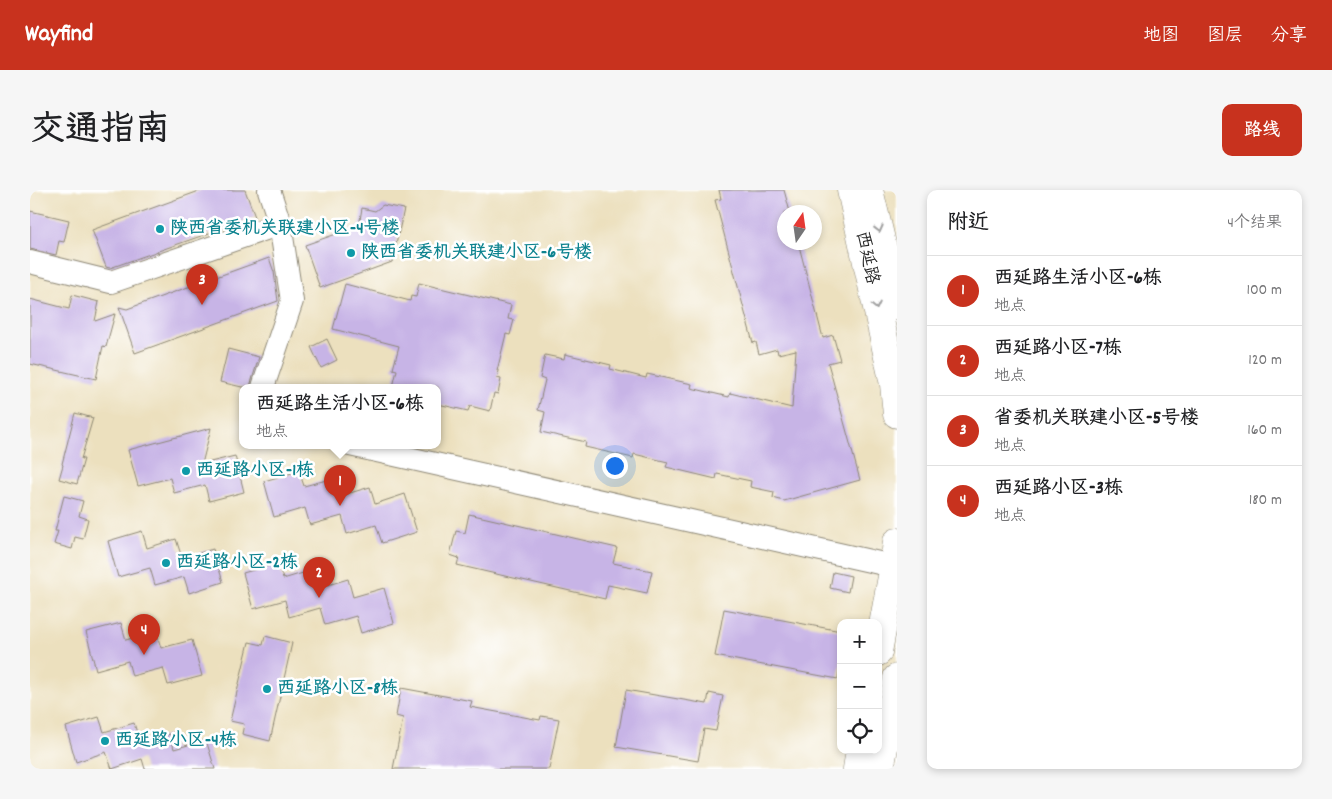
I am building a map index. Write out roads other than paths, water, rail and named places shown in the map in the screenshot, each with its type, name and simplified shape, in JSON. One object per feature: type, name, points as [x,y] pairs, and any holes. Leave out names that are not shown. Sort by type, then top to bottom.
[{"type":"main road","name":"西延路","points":[[851,190],[894,384],[897,414]]},
{"type":"main road","points":[[870,190],[897,306]]},
{"type":"main road","points":[[882,631],[896,558]]},
{"type":"main road","points":[[880,769],[897,678]]},
{"type":"main road","points":[[857,769],[859,754]]},
{"type":"street","points":[[264,384],[292,301],[280,224],[269,190]]},
{"type":"street","points":[[30,262],[111,282],[280,224]]},
{"type":"street","points":[[369,449],[896,558]]},
{"type":"place","name":"陕西省委机关联建小区-4号楼","points":[[160,229]]},
{"type":"place","name":"陕西省委机关联建小区-6号楼","points":[[351,253]]},
{"type":"place","name":"省委机关联建小区-5号楼","points":[[202,305]]},
{"type":"place","name":"西延路小区-1栋","points":[[186,471]]},
{"type":"place","name":"西延路生活小区-6栋","points":[[340,506]]},
{"type":"place","name":"西延路小区-2栋","points":[[166,563]]},
{"type":"place","name":"西延路小区-7栋","points":[[319,598]]},
{"type":"place","name":"西延路小区-3栋","points":[[144,655]]},
{"type":"place","name":"西延路小区-8栋","points":[[267,689]]},
{"type":"place","name":"西延路小区-4栋","points":[[105,741]]}]
